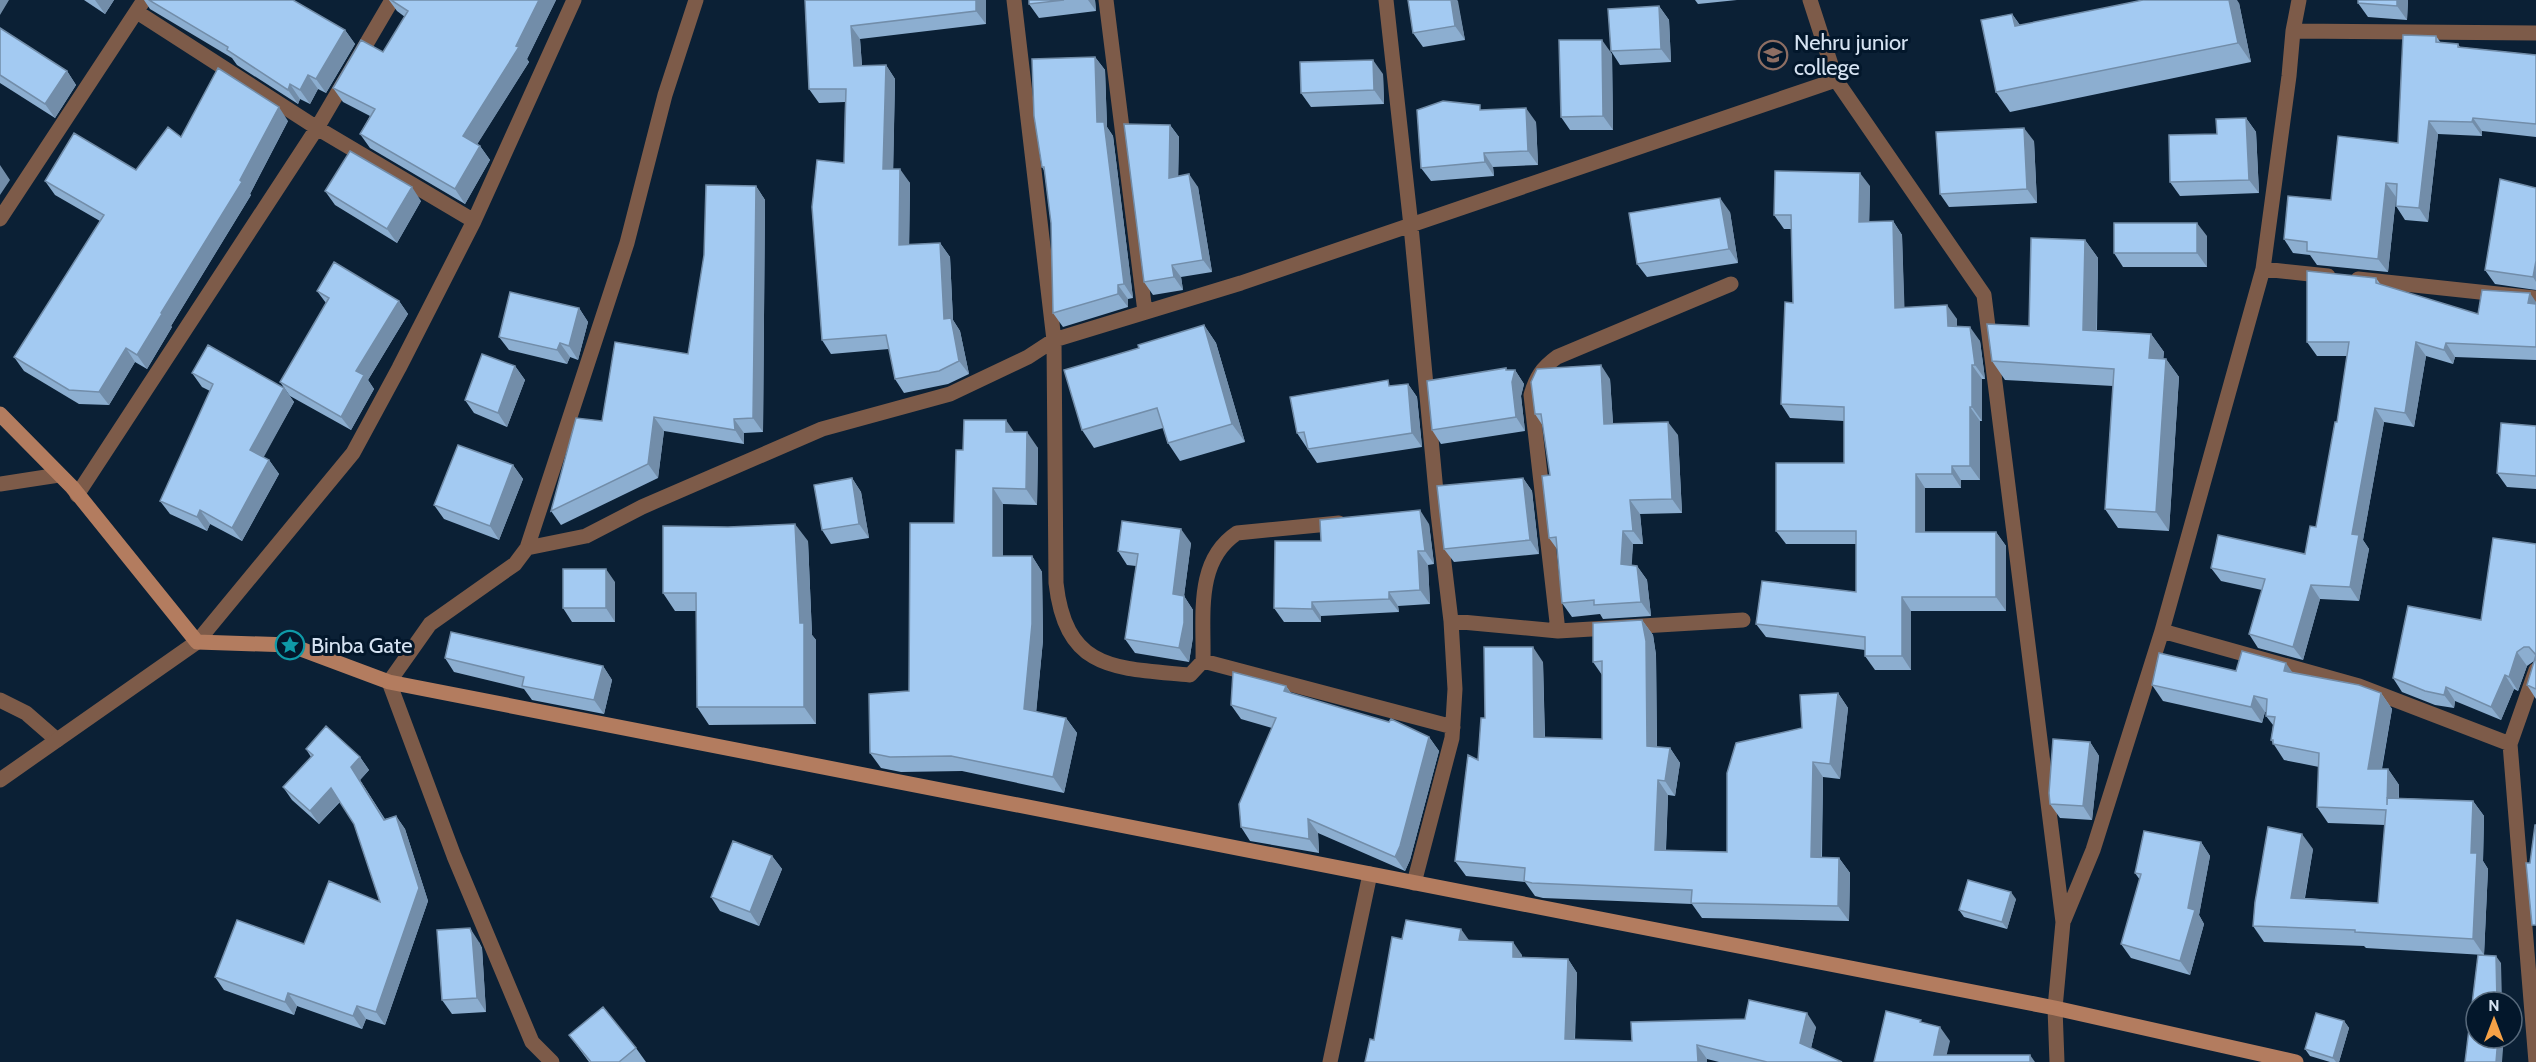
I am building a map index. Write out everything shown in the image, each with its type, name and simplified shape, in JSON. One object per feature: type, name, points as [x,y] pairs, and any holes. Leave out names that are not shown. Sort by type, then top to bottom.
[{"type":"main road","points":[[0,414],[77,495],[197,642],[290,645],[389,682],[2055,1008],[2295,1062]]},
{"type":"street","points":[[77,495],[317,128],[392,0]]},
{"type":"street","points":[[0,780],[197,642],[353,453],[474,221],[574,0]]},
{"type":"street","points":[[552,1062],[532,1042],[454,856],[389,682],[430,624],[515,564],[528,548],[627,243],[665,95],[696,0]]},
{"type":"street","points":[[1014,0],[1054,340],[1056,583],[1058,605],[1070,632],[1088,656],[1123,669],[1190,675],[1203,661],[1206,576],[1214,554],[1224,541],[1237,532],[1355,521]]},
{"type":"street","points":[[1106,0],[1145,312]]},
{"type":"street","points":[[1386,0],[1411,226],[1432,514],[1451,621],[1455,689],[1453,727],[1414,883]]},
{"type":"street","points":[[1810,0],[1836,80],[1984,295],[2063,922],[2055,1008],[2056,1062]]},
{"type":"street","points":[[2063,922],[2093,850],[2162,631],[2263,269],[2293,31],[2299,0]]},
{"type":"street","points":[[0,219],[141,6],[317,128],[474,221]]},
{"type":"street","points":[[2293,31],[2536,33]]},
{"type":"street","points":[[528,548],[586,536],[642,507],[822,429],[950,394],[1028,357],[1054,340],[1241,283],[1836,80]]},
{"type":"street","points":[[2263,269],[2536,298]]},
{"type":"street","points":[[1558,631],[1531,395],[1535,380],[1543,367],[1557,357],[1731,284]]},
{"type":"street","points":[[0,484],[59,475]]},
{"type":"street","points":[[1451,621],[1558,631],[1743,620]]},
{"type":"street","points":[[2162,631],[2359,686],[2510,744]]},
{"type":"street","points":[[1203,661],[1453,727]]},
{"type":"street","points":[[2536,670],[2510,744],[2536,1062]]},
{"type":"street","points":[[0,700],[26,713],[57,740]]},
{"type":"street","points":[[1330,1062],[1370,874]]},
{"type":"building","points":[[149,0],[293,0],[345,30],[316,79],[308,75],[300,90],[290,84],[288,90],[227,50],[228,47]]},
{"type":"building","points":[[391,0],[539,0],[516,46],[519,47],[463,136],[480,146],[455,189],[360,134],[375,109],[333,88],[361,40],[383,52],[408,11]]},
{"type":"building","points":[[805,0],[976,0],[976,11],[851,26],[854,66],[886,65],[883,169],[900,169],[899,245],[940,243],[944,319],[951,318],[959,361],[939,371],[895,379],[886,335],[822,340],[812,207],[817,160],[844,163],[846,89],[809,89]]},
{"type":"building","points":[[1029,0],[1064,0],[1029,4]]},
{"type":"building","points":[[1408,0],[1451,0],[1455,26],[1413,33]]},
{"type":"building","points":[[2143,0],[2229,0],[2238,43],[1996,92],[1981,20],[2012,14],[2015,26]]},
{"type":"building","points":[[2358,0],[2397,0],[2397,6],[2358,3]]},
{"type":"building","points":[[1659,6],[1661,49],[1611,51],[1608,9]]},
{"type":"building","points":[[0,28],[67,71],[45,104],[0,75]]},
{"type":"building","points":[[2403,35],[2436,36],[2436,42],[2458,44],[2458,47],[2536,55],[2536,124],[2473,118],[2472,122],[2429,121],[2419,208],[2396,206],[2397,184],[2386,183],[2378,259],[2307,251],[2307,242],[2284,239],[2288,196],[2331,200],[2338,136],[2398,143]]},
{"type":"building","points":[[1559,40],[1602,40],[1603,116],[1561,117]]},
{"type":"building","points":[[1095,57],[1097,122],[1104,122],[1124,284],[1118,285],[1118,294],[1053,313],[1051,223],[1044,167],[1042,167],[1034,116],[1032,59]]},
{"type":"building","points":[[1373,60],[1374,90],[1301,93],[1300,62]]},
{"type":"building","points":[[218,68],[279,107],[240,180],[242,182],[137,355],[126,348],[99,392],[69,390],[14,357],[104,215],[45,181],[74,133],[136,170],[168,127],[181,137]]},
{"type":"building","points":[[1443,101],[1480,105],[1480,110],[1526,108],[1528,151],[1484,153],[1485,162],[1421,168],[1417,110]]},
{"type":"building","points":[[2246,118],[2249,180],[2170,182],[2169,135],[2217,134],[2216,119]]},
{"type":"building","points":[[1124,124],[1170,125],[1169,178],[1189,174],[1203,260],[1172,265],[1174,277],[1144,282]]},
{"type":"building","points":[[2024,128],[2027,189],[1940,194],[1936,132]]},
{"type":"building","points":[[350,151],[412,187],[387,229],[325,191]]},
{"type":"building","points":[[1775,171],[1860,173],[1859,222],[1893,221],[1895,308],[1947,305],[1948,326],[1970,327],[1975,365],[1972,365],[1970,466],[1952,466],[1952,474],[1916,474],[1916,532],[1996,532],[1996,597],[1902,597],[1902,656],[1865,656],[1865,637],[1756,624],[1762,581],[1856,592],[1856,531],[1776,531],[1776,463],[1844,463],[1844,407],[1781,404],[1785,302],[1793,303],[1791,215],[1774,215]]},
{"type":"building","points":[[2500,179],[2536,188],[2536,261],[2533,277],[2485,270]]},
{"type":"building","points":[[706,185],[756,186],[753,418],[734,419],[735,430],[654,417],[648,464],[551,511],[576,418],[602,421],[615,342],[688,354],[704,255]]},
{"type":"building","points":[[1720,198],[1729,249],[1637,264],[1629,213]]},
{"type":"building","points":[[2114,223],[2197,223],[2197,253],[2114,253]]},
{"type":"building","points":[[2031,238],[2085,240],[2083,330],[2151,334],[2149,358],[2166,359],[2156,512],[2105,509],[2114,369],[1992,361],[1987,324],[2029,326]]},
{"type":"building","points":[[334,262],[399,301],[356,371],[364,375],[341,417],[280,382],[329,298],[317,291]]},
{"type":"building","points":[[2307,271],[2376,278],[2376,283],[2478,314],[2482,290],[2530,293],[2528,303],[2536,304],[2536,347],[2446,343],[2444,350],[2416,342],[2405,413],[2375,408],[2352,534],[2359,535],[2350,587],[2311,585],[2293,647],[2249,634],[2265,579],[2211,568],[2218,535],[2305,554],[2310,526],[2316,527],[2335,422],[2337,422],[2349,342],[2307,342]]},
{"type":"building","points":[[510,292],[579,308],[569,346],[560,343],[557,350],[499,337]]},
{"type":"building","points":[[1204,325],[1232,424],[1168,443],[1157,408],[1082,430],[1064,370],[1139,348],[1138,345]]},
{"type":"building","points":[[208,345],[284,388],[250,450],[269,460],[232,528],[200,510],[197,517],[160,501],[213,384],[192,373]]},
{"type":"building","points":[[482,354],[515,366],[498,413],[465,400]]},
{"type":"building","points":[[1601,365],[1604,424],[1668,422],[1672,499],[1630,500],[1633,531],[1623,531],[1621,564],[1637,566],[1641,602],[1594,605],[1594,600],[1562,603],[1556,537],[1549,538],[1542,476],[1550,475],[1541,414],[1535,414],[1531,382],[1537,369]]},
{"type":"building","points":[[1506,368],[1506,370],[1515,370],[1512,382],[1516,417],[1432,430],[1427,381]]},
{"type":"building","points":[[1388,380],[1389,386],[1408,384],[1412,433],[1308,449],[1304,432],[1297,433],[1290,397]]},
{"type":"building","points":[[964,420],[1006,420],[1006,432],[1027,432],[1026,489],[993,488],[993,556],[1032,556],[1032,624],[1024,709],[1066,718],[1053,777],[951,756],[890,757],[870,753],[869,694],[909,691],[910,523],[954,523],[956,450],[963,450]]},
{"type":"building","points":[[2501,423],[2536,426],[2536,476],[2497,473]]},
{"type":"building","points":[[458,445],[513,465],[490,526],[434,505]]},
{"type":"building","points":[[852,478],[859,524],[822,530],[814,485]]},
{"type":"building","points":[[1523,478],[1530,540],[1444,549],[1437,486]]},
{"type":"building","points":[[1420,510],[1425,551],[1418,551],[1420,590],[1389,592],[1389,599],[1312,602],[1312,609],[1274,608],[1275,541],[1321,541],[1320,520]]},
{"type":"building","points":[[1122,521],[1181,529],[1173,594],[1184,596],[1184,623],[1179,648],[1125,639],[1138,554],[1118,551]]},
{"type":"building","points":[[795,524],[800,623],[804,623],[804,707],[697,707],[696,593],[663,593],[663,526],[728,527]]},
{"type":"building","points":[[2493,538],[2536,544],[2536,655],[2529,647],[2524,647],[2517,652],[2509,677],[2505,675],[2491,707],[2446,687],[2444,695],[2425,691],[2393,678],[2408,606],[2481,620]]},
{"type":"building","points":[[563,569],[606,569],[606,608],[563,608]]},
{"type":"building","points":[[1642,620],[1646,641],[1647,746],[1670,748],[1665,781],[1658,780],[1655,850],[1727,852],[1727,773],[1736,743],[1802,728],[1800,695],[1838,693],[1830,764],[1813,762],[1811,857],[1839,858],[1838,906],[1691,903],[1692,890],[1532,883],[1524,881],[1525,868],[1455,861],[1468,755],[1478,760],[1481,718],[1485,718],[1484,647],[1533,647],[1534,737],[1602,739],[1602,661],[1593,662],[1593,623]]},
{"type":"building","points":[[451,632],[603,666],[594,700],[522,686],[524,677],[445,658]]},
{"type":"building","points":[[2242,651],[2286,663],[2284,671],[2359,685],[2381,693],[2368,769],[2388,769],[2387,798],[2473,801],[2471,853],[2477,853],[2473,939],[2355,932],[2355,930],[2253,926],[2268,827],[2302,834],[2291,898],[2378,903],[2386,810],[2317,807],[2319,753],[2273,744],[2271,740],[2275,717],[2266,716],[2267,699],[2254,696],[2251,707],[2152,685],[2159,653],[2236,671]]},
{"type":"building","points":[[2536,655],[2536,689],[2527,685]]},
{"type":"building","points":[[1233,672],[1286,686],[1284,691],[1389,722],[1391,719],[1429,737],[1400,846],[1395,857],[1308,819],[1309,839],[1241,827],[1239,804],[1276,718],[1231,705]]},
{"type":"building","points":[[326,726],[360,757],[351,767],[384,820],[396,816],[419,888],[376,1012],[357,1006],[353,1016],[288,993],[285,1002],[215,977],[237,920],[304,944],[329,881],[380,902],[354,824],[331,788],[310,811],[283,787],[313,755],[306,749]]},
{"type":"building","points":[[2053,739],[2090,742],[2083,806],[2050,804]]},
{"type":"building","points":[[2535,825],[2536,925],[2532,925],[2526,863],[2530,863]]},
{"type":"building","points":[[2144,831],[2201,842],[2188,908],[2195,910],[2180,961],[2121,944],[2141,874],[2135,873]]},
{"type":"building","points":[[733,841],[772,856],[750,912],[711,897]]},
{"type":"building","points":[[1968,880],[2011,892],[2002,922],[1959,910]]},
{"type":"building","points":[[1406,920],[1461,929],[1459,940],[1513,942],[1513,957],[1568,959],[1565,1039],[1632,1041],[1631,1022],[1745,1019],[1749,1000],[1807,1013],[1800,1043],[1842,1062],[1767,1062],[1697,1045],[1698,1062],[1365,1062],[1370,1039],[1374,1040],[1392,937],[1402,939]]},
{"type":"building","points":[[470,928],[477,998],[442,1000],[437,930]]},
{"type":"building","points":[[2478,955],[2496,956],[2497,990],[2474,990]]},
{"type":"building","points":[[603,1007],[636,1048],[619,1062],[591,1062],[569,1035]]},
{"type":"building","points":[[1886,1011],[1940,1027],[1934,1055],[2030,1055],[2030,1062],[1874,1062]]},
{"type":"building","points":[[2316,1013],[2344,1021],[2333,1058],[2305,1049]]},
{"type":"building","points":[[2466,1050],[2497,1050],[2496,1062],[2465,1062]]},
{"type":"place","name":"Nehru junior college","points":[[1773,55]]},
{"type":"place","name":"Binba Gate","points":[[290,645]]}]
